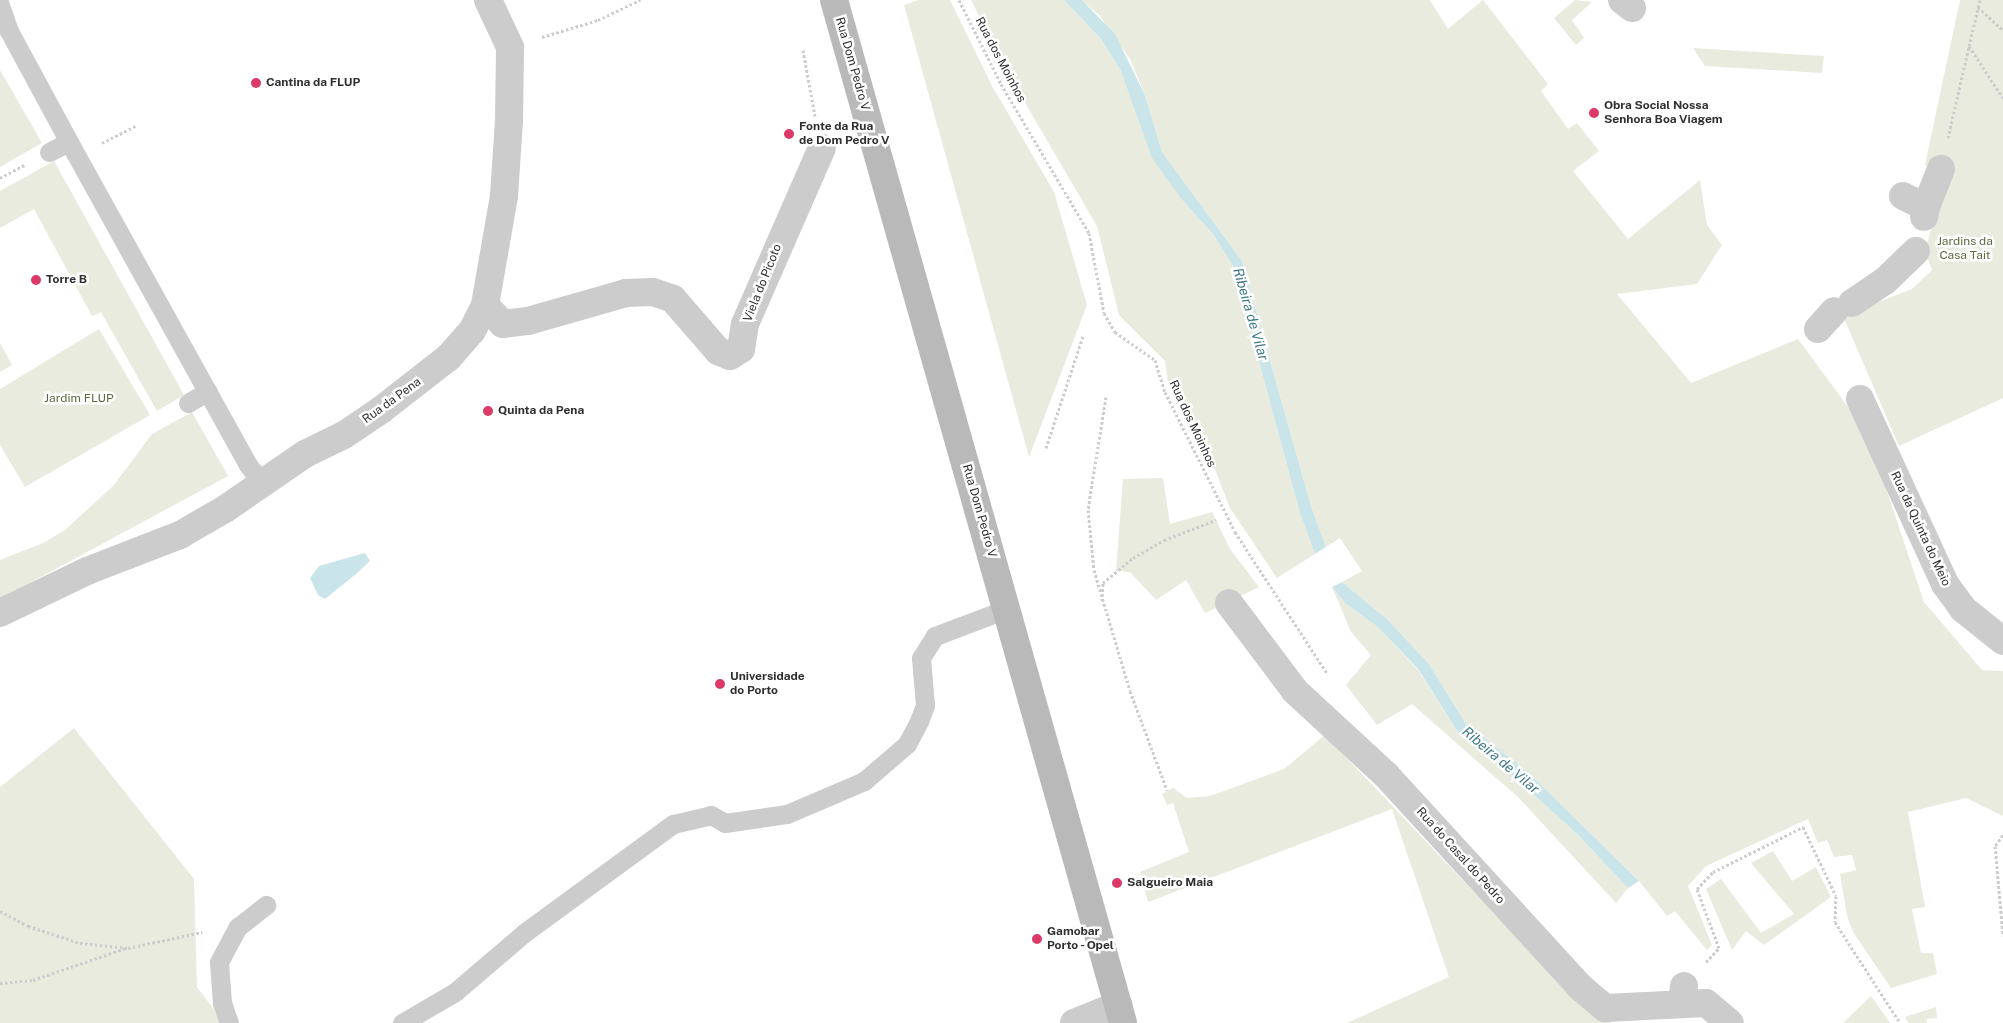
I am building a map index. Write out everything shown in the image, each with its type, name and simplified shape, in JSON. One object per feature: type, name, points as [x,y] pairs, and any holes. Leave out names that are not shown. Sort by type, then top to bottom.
[{"type":"main road","name":"Rua Dom Pedro V","points":[[834,0],[1121,1014]]},
{"type":"street","name":"Rua da Pena","points":[[0,613],[87,571],[180,535],[225,510],[262,482],[305,454],[344,435],[449,357],[472,331],[485,304],[504,196],[510,47],[488,0]]},
{"type":"street","name":"Viela do Picoto","points":[[485,304],[503,324],[528,321],[626,293],[653,292],[673,299],[718,351],[730,356],[741,349],[745,324],[822,148]]},
{"type":"street","points":[[1918,206],[1941,169]]},
{"type":"street","points":[[1835,314],[1885,281],[1916,251]]},
{"type":"street","name":"Rua da Quinta do Meio","points":[[1860,399],[1945,584],[1963,609],[2003,641]]},
{"type":"street","name":"Rua do Casal do Pedro","points":[[1229,603],[1295,691],[1386,775],[1580,987],[1605,1008],[1683,994],[1706,1003],[1730,1023]]},
{"type":"street","points":[[1074,1023],[1121,1014]]},
{"type":"lane","points":[[0,5],[9,31],[73,149],[248,465],[262,482]]},
{"type":"lane","points":[[49,152],[73,149]]},
{"type":"lane","points":[[188,402],[208,391]]},
{"type":"lane","points":[[402,1023],[455,992],[524,933],[673,824],[711,815],[725,823],[787,814],[864,781],[907,744],[919,722],[924,705],[921,658],[935,636],[1006,609]]},
{"type":"lane","points":[[229,1023],[222,1003],[219,962],[238,927],[266,905]]},
{"type":"path","points":[[510,47],[598,20],[640,0]]},
{"type":"path","name":"Rua dos Moinhos","points":[[959,0],[1001,84],[1089,233],[1104,313],[1116,332],[1155,360],[1165,392],[1235,532],[1332,683]]},
{"type":"path","points":[[1941,169],[1980,0]]},
{"type":"path","points":[[1978,7],[2003,30]]},
{"type":"path","points":[[1969,46],[2003,98]]},
{"type":"path","points":[[803,50],[822,148]]},
{"type":"path","points":[[73,149],[137,125]]},
{"type":"path","points":[[1046,448],[1083,336]]},
{"type":"path","points":[[1106,396],[1088,510],[1094,570],[1102,607],[1167,790]]},
{"type":"path","points":[[1102,607],[1103,584],[1132,558],[1164,540],[1216,520]]},
{"type":"path","points":[[1719,948],[1697,889],[1713,872],[1803,827],[1836,896],[1835,922],[1900,1023]]},
{"type":"path","points":[[2003,835],[1995,846],[2003,936]]},
{"type":"path","points":[[0,911],[28,926],[80,944],[128,948]]},
{"type":"path","points":[[0,983],[33,980],[128,948],[168,938],[238,927]]},
{"type":"green space","points":[[919,0],[950,0],[992,86],[1054,192],[1087,305],[1029,457],[904,5]]},
{"type":"green space","points":[[971,0],[1064,0],[1101,39],[1121,71],[1183,201],[1213,234],[1233,266],[1300,513],[1315,554],[1277,578],[1230,508],[1202,436],[1168,382],[1165,361],[1119,315],[1097,226],[1010,77]]},
{"type":"green space","points":[[1082,0],[1430,0],[1448,29],[1483,0],[1548,84],[1541,91],[1568,129],[1577,123],[1599,151],[1573,171],[1628,239],[1700,180],[1707,225],[1722,245],[1697,284],[1617,294],[1691,383],[1798,339],[1851,411],[1878,465],[1924,602],[1982,670],[2003,671],[2003,816],[1966,798],[1908,812],[1925,907],[1912,909],[1921,953],[1933,953],[1937,974],[1891,988],[1853,932],[1847,916],[1840,874],[1856,870],[1852,855],[1834,857],[1827,840],[1818,843],[1808,819],[1706,866],[1688,886],[1712,945],[1707,950],[1675,911],[1667,916],[1639,881],[1527,771],[1466,724],[1429,664],[1388,620],[1342,582],[1362,571],[1340,538],[1326,547],[1311,506],[1242,261],[1162,152],[1145,95],[1130,59],[1100,16]]},
{"type":"green space","points":[[1575,0],[1592,2],[1572,20],[1584,38],[1576,45],[1554,18]]},
{"type":"green space","name":"Jardins da Casa Tait","points":[[1960,0],[2003,0],[2003,398],[1899,446],[1843,316],[1912,289],[1932,270],[1925,251],[1947,172],[1925,165]]},
{"type":"green space","points":[[1693,48],[1824,56],[1822,73],[1705,66]]},
{"type":"green space","points":[[0,70],[42,143],[0,167]]},
{"type":"green space","points":[[54,161],[184,395],[157,411],[101,312],[92,316],[34,209],[0,228],[0,191]]},
{"type":"green space","name":"Jardim FLUP","points":[[99,329],[150,415],[25,487],[0,445],[0,389]]},
{"type":"green space","points":[[0,343],[12,365],[0,372]]},
{"type":"green space","points":[[192,412],[228,476],[0,599],[0,560],[43,543],[65,530],[114,485],[152,434]]},
{"type":"green space","points":[[1163,478],[1170,524],[1212,512],[1230,549],[1259,587],[1205,613],[1186,580],[1156,600],[1130,572],[1116,571],[1123,479]]},
{"type":"green space","points":[[1332,587],[1345,603],[1379,628],[1418,670],[1459,734],[1519,781],[1579,836],[1628,888],[1616,903],[1519,798],[1412,704],[1377,725],[1346,685],[1371,655],[1351,632]]},
{"type":"green space","points":[[74,728],[194,879],[197,987],[224,1023],[0,1023],[0,787]]},
{"type":"green space","points":[[1325,735],[1580,1004],[1612,1019],[1611,1023],[1347,1023],[1449,977],[1392,809],[1148,902],[1140,872],[1189,852],[1173,803],[1167,805],[1162,794],[1173,788],[1187,798],[1210,796],[1284,769]]},
{"type":"green space","points":[[1773,851],[1792,881],[1816,867],[1831,897],[1764,945],[1746,931],[1732,950],[1706,889],[1721,879],[1761,933],[1794,914],[1751,863]]},
{"type":"green space","points":[[1871,996],[1890,1023],[1843,1023]]},
{"type":"green space","points":[[1936,1007],[1937,1018],[1927,1019],[1927,1023],[1909,1023],[1905,1017]]},
{"type":"water","name":"Ribeira de Vilar","points":[[1064,0],[1082,0],[1115,34],[1145,95],[1162,152],[1242,261],[1311,506],[1326,547],[1315,554],[1300,513],[1233,266],[1213,234],[1183,201],[1152,158],[1121,71],[1101,39]]},
{"type":"water","points":[[365,553],[370,561],[356,574],[325,599],[318,595],[310,578],[319,566]]},
{"type":"water","name":"Ribeira de Vilar","points":[[1342,582],[1388,620],[1429,664],[1466,724],[1527,771],[1639,881],[1628,888],[1579,836],[1519,781],[1459,734],[1418,669],[1379,628],[1345,603],[1332,587]]},
{"type":"place","name":"Cantina da FLUP","points":[[256,83]]},
{"type":"place","name":"Obra Social Nossa Senhora Boa Viagem","points":[[1594,113]]},
{"type":"place","name":"Fonte da Rua de Dom Pedro V","points":[[789,134]]},
{"type":"place","name":"Torre B","points":[[36,280]]},
{"type":"place","name":"Quinta da Pena","points":[[488,411]]},
{"type":"place","name":"Universidade do Porto","points":[[720,684]]},
{"type":"place","name":"Salgueiro Maia","points":[[1117,883]]},
{"type":"place","name":"Gamobar Porto - Opel","points":[[1037,939]]}]
